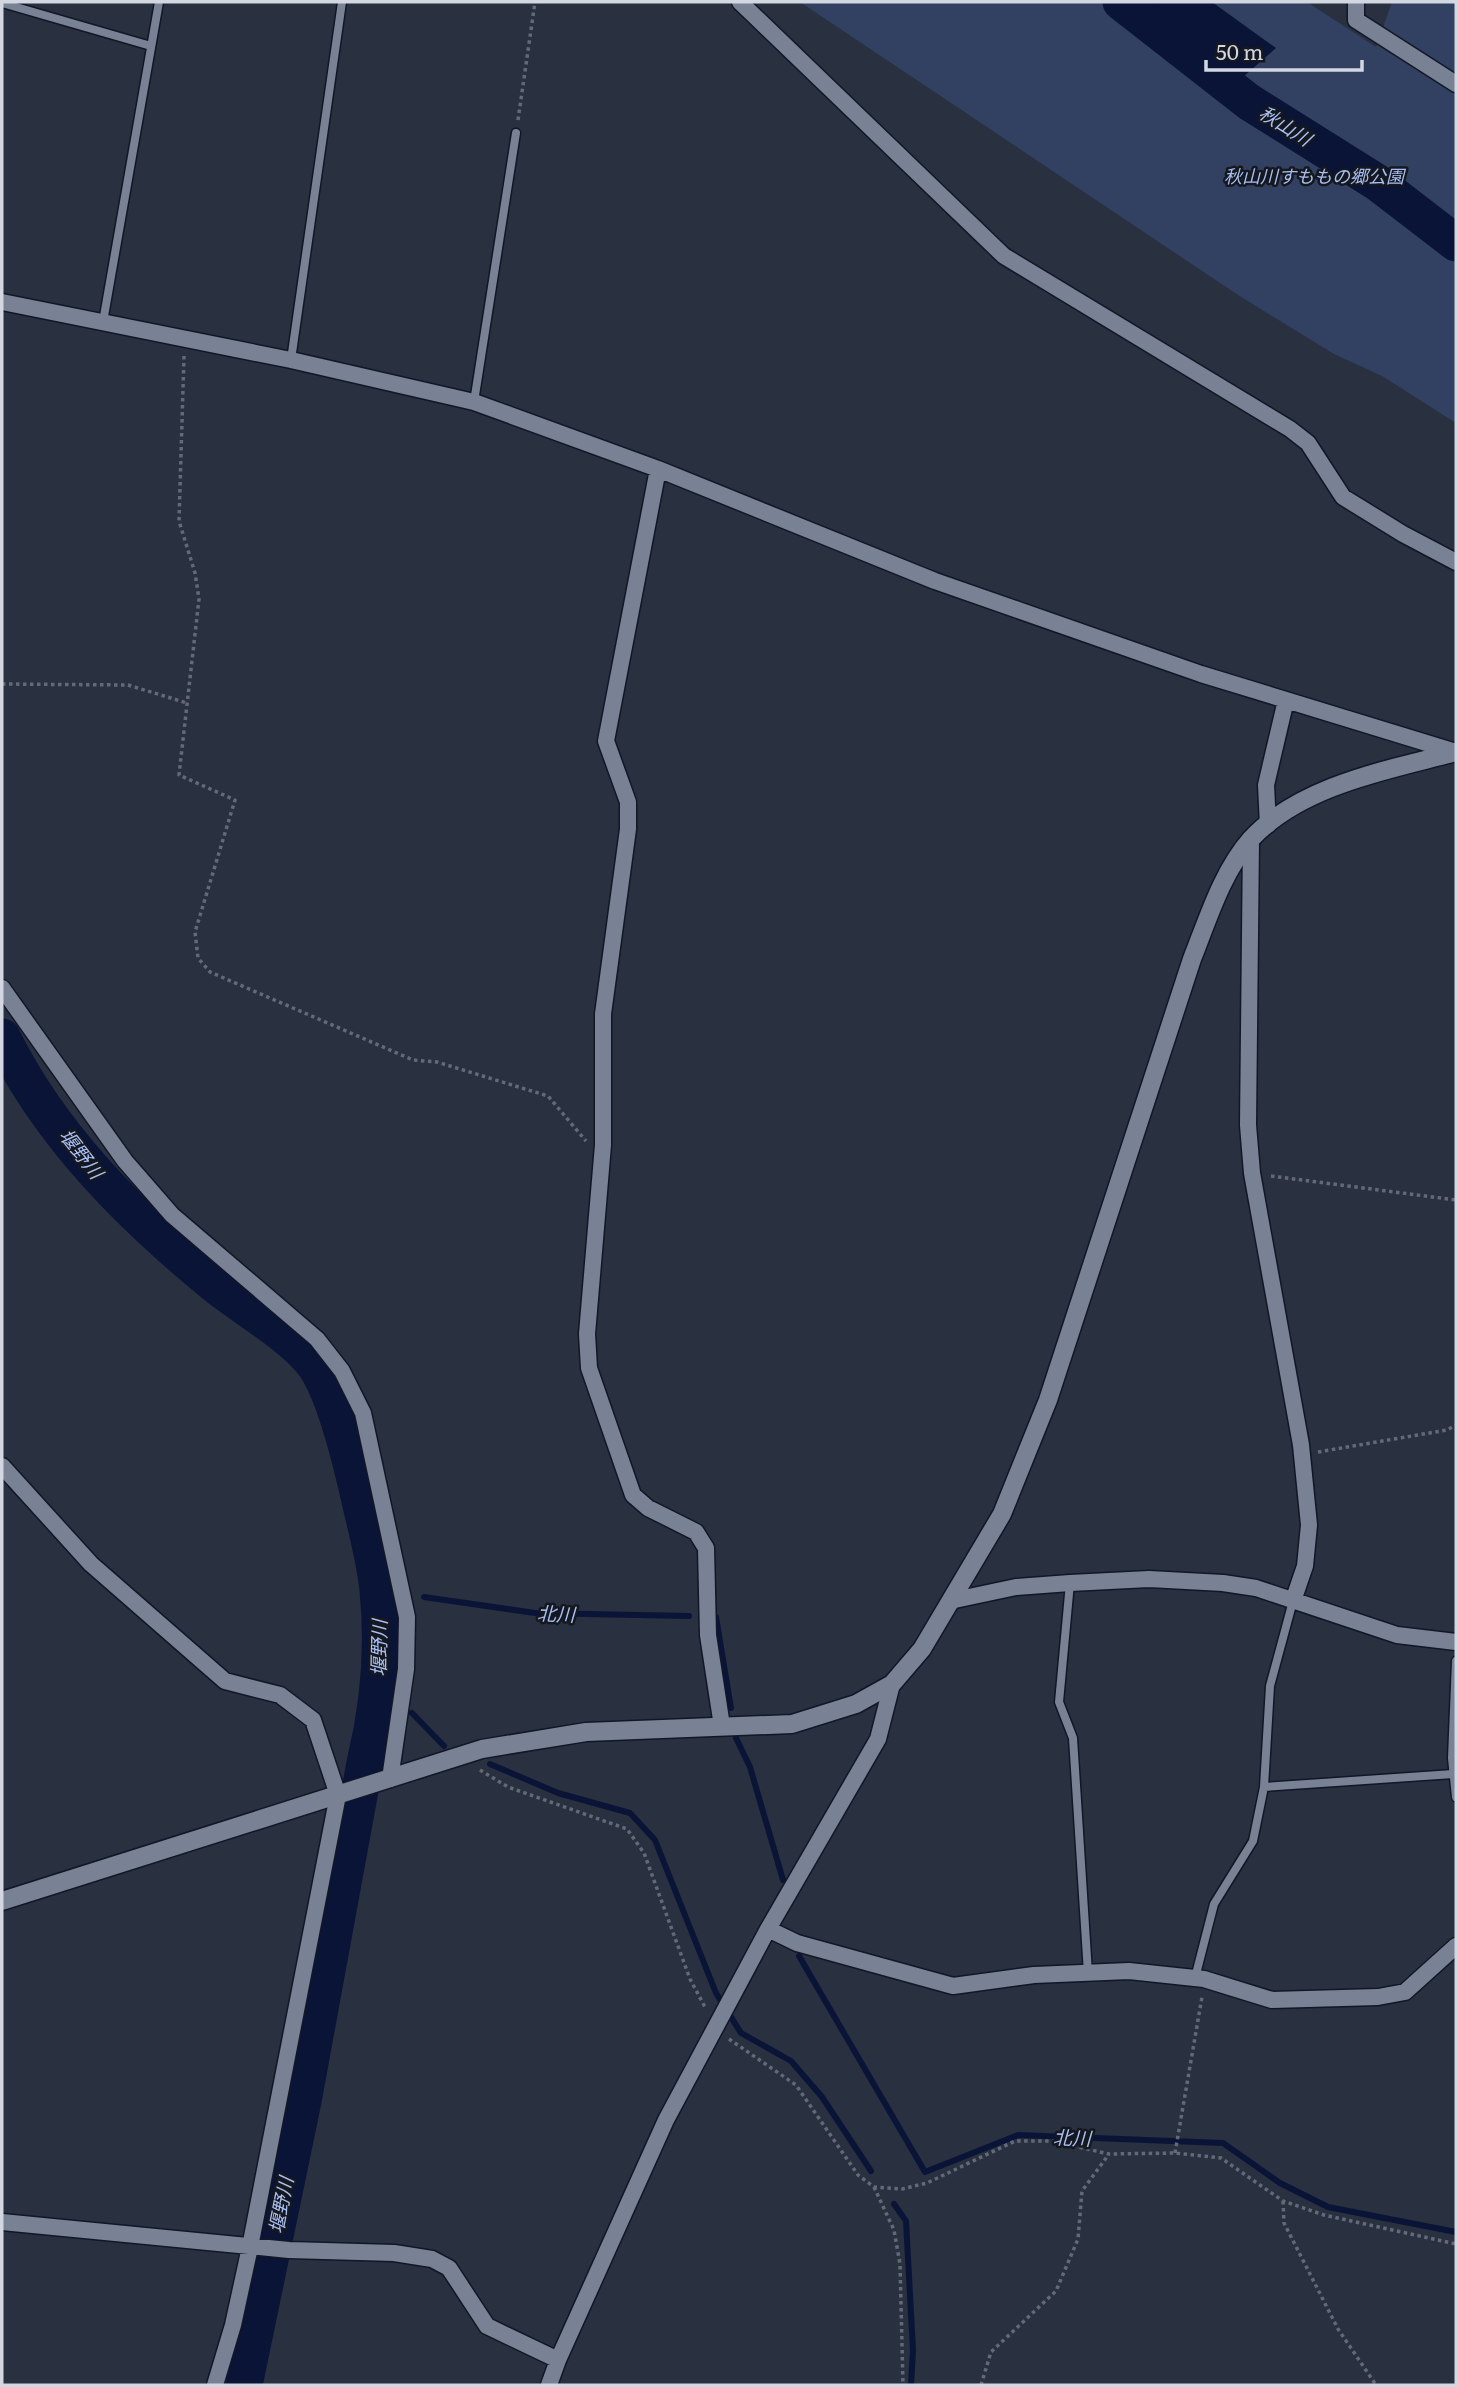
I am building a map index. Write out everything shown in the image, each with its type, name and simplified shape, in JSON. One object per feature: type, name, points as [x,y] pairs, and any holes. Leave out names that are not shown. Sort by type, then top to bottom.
[{"type":"street","points":[[740,2],[1004,256],[1290,429],[1308,443],[1343,498],[1456,562]]},
{"type":"street","points":[[1356,2],[1356,20],[1456,84]]},
{"type":"street","points":[[2,302],[291,360],[474,402],[658,469],[935,581],[1286,700],[1456,752]]},
{"type":"street","points":[[658,469],[606,741],[628,802],[628,829],[603,1014],[602,1152],[587,1334],[589,1368],[633,1495],[648,1508],[696,1532],[706,1548],[708,1635],[722,1726]]},
{"type":"street","points":[[1268,825],[1266,785],[1286,700]]},
{"type":"street","points":[[2,1901],[482,1749],[586,1732],[792,1724],[856,1704],[892,1684],[922,1649],[1002,1514],[1026,1460],[1053,1387],[1192,959],[1219,891],[1251,840],[1285,811],[1331,788],[1456,752]]},
{"type":"street","points":[[1251,840],[1248,1125],[1252,1173],[1302,1456],[1309,1525],[1305,1566],[1293,1601]]},
{"type":"street","points":[[2,988],[125,1161],[173,1215],[317,1339],[342,1371],[363,1413],[398,1564],[407,1617],[406,1669],[386,1780]]},
{"type":"street","points":[[2,1466],[91,1564],[225,1681],[281,1695],[313,1720],[342,1794],[251,2247],[233,2325],[215,2385]]},
{"type":"street","points":[[950,1601],[1016,1587],[1070,1583],[1149,1579],[1223,1583],[1256,1588],[1397,1635],[1456,1642]]},
{"type":"street","points":[[550,2385],[558,2360],[666,2120],[768,1929],[878,1739],[892,1684]]},
{"type":"street","points":[[768,1929],[797,1943],[953,1986],[1034,1975],[1129,1971],[1200,1979],[1272,2000],[1378,1997],[1405,1992],[1456,1946]]},
{"type":"street","points":[[2,2222],[251,2247],[394,2253],[432,2259],[449,2268],[487,2326],[558,2360]]},
{"type":"lane","points":[[103,322],[159,2]]},
{"type":"lane","points":[[291,360],[342,2]]},
{"type":"lane","points":[[2,3],[151,46]]},
{"type":"lane","points":[[474,402],[516,133]]},
{"type":"lane","points":[[1070,1583],[1059,1702],[1073,1738],[1088,1973]]},
{"type":"lane","points":[[1200,1979],[1214,1904],[1253,1842],[1264,1787],[1270,1686],[1293,1601]]},
{"type":"lane","points":[[1456,1661],[1456,1797]]},
{"type":"lane","points":[[1264,1787],[1454,1774]]},
{"type":"path","points":[[516,133],[535,2]]},
{"type":"path","points":[[185,339],[179,521],[195,573],[199,599],[179,775],[235,800],[195,932],[198,958],[210,972],[412,1060],[438,1062],[548,1096],[582,1139],[602,1152]]},
{"type":"path","points":[[2,684],[128,685],[187,703]]},
{"type":"path","points":[[1252,1173],[1456,1200]]},
{"type":"path","points":[[1302,1456],[1362,1442],[1447,1430],[1456,1425]]},
{"type":"path","points":[[459,1756],[508,1787],[627,1829],[644,1853],[690,1979],[717,2024],[735,2045],[796,2085],[858,2175],[874,2187],[894,2230],[900,2264],[903,2385]]},
{"type":"path","points":[[1175,2153],[1201,2011],[1200,1979]]},
{"type":"path","points":[[874,2187],[902,2189],[928,2183],[1015,2141],[1052,2141],[1109,2154],[1175,2153],[1221,2158],[1283,2201],[1324,2215],[1456,2244]]},
{"type":"path","points":[[981,2385],[991,2351],[1056,2291],[1078,2239],[1082,2191],[1109,2154]]},
{"type":"path","points":[[1283,2201],[1284,2223],[1338,2329],[1376,2385]]},
{"type":"green space","name":"秋山川すももの郷公園","points":[[800,2],[1307,2],[1376,47],[1392,2],[1456,2],[1456,423],[1382,376],[1334,354],[1238,295]]},
{"type":"shaded area","points":[[1142,2],[1212,2],[1276,48],[1243,77]]},
{"type":"waterway","name":"秋山川","points":[[1121,2],[1249,102],[1378,183],[1456,243]]},
{"type":"waterway","name":"堰野川","points":[[2,1037],[44,1108],[68,1140],[122,1201],[214,1284],[286,1337],[311,1360],[326,1385],[342,1430],[375,1566],[380,1634],[374,1720],[303,2101],[244,2385]]},
{"type":"waterway","name":"北川","points":[[424,1597],[535,1613],[689,1616]]},
{"type":"waterway","name":"北川","points":[[716,1617],[731,1708]]},
{"type":"waterway","points":[[381,1657],[390,1672]]},
{"type":"waterway","points":[[412,1713],[444,1746]]},
{"type":"waterway","name":"北川","points":[[736,1738],[750,1767],[783,1880]]},
{"type":"waterway","points":[[490,1764],[558,1793],[630,1813],[655,1840],[716,1993],[741,2033],[791,2061],[822,2097],[871,2171]]},
{"type":"waterway","name":"北川","points":[[799,1956],[925,2172],[1018,2135],[1223,2143],[1280,2183],[1328,2207],[1456,2232]]},
{"type":"waterway","points":[[894,2204],[906,2221],[913,2350],[911,2385]]}]
